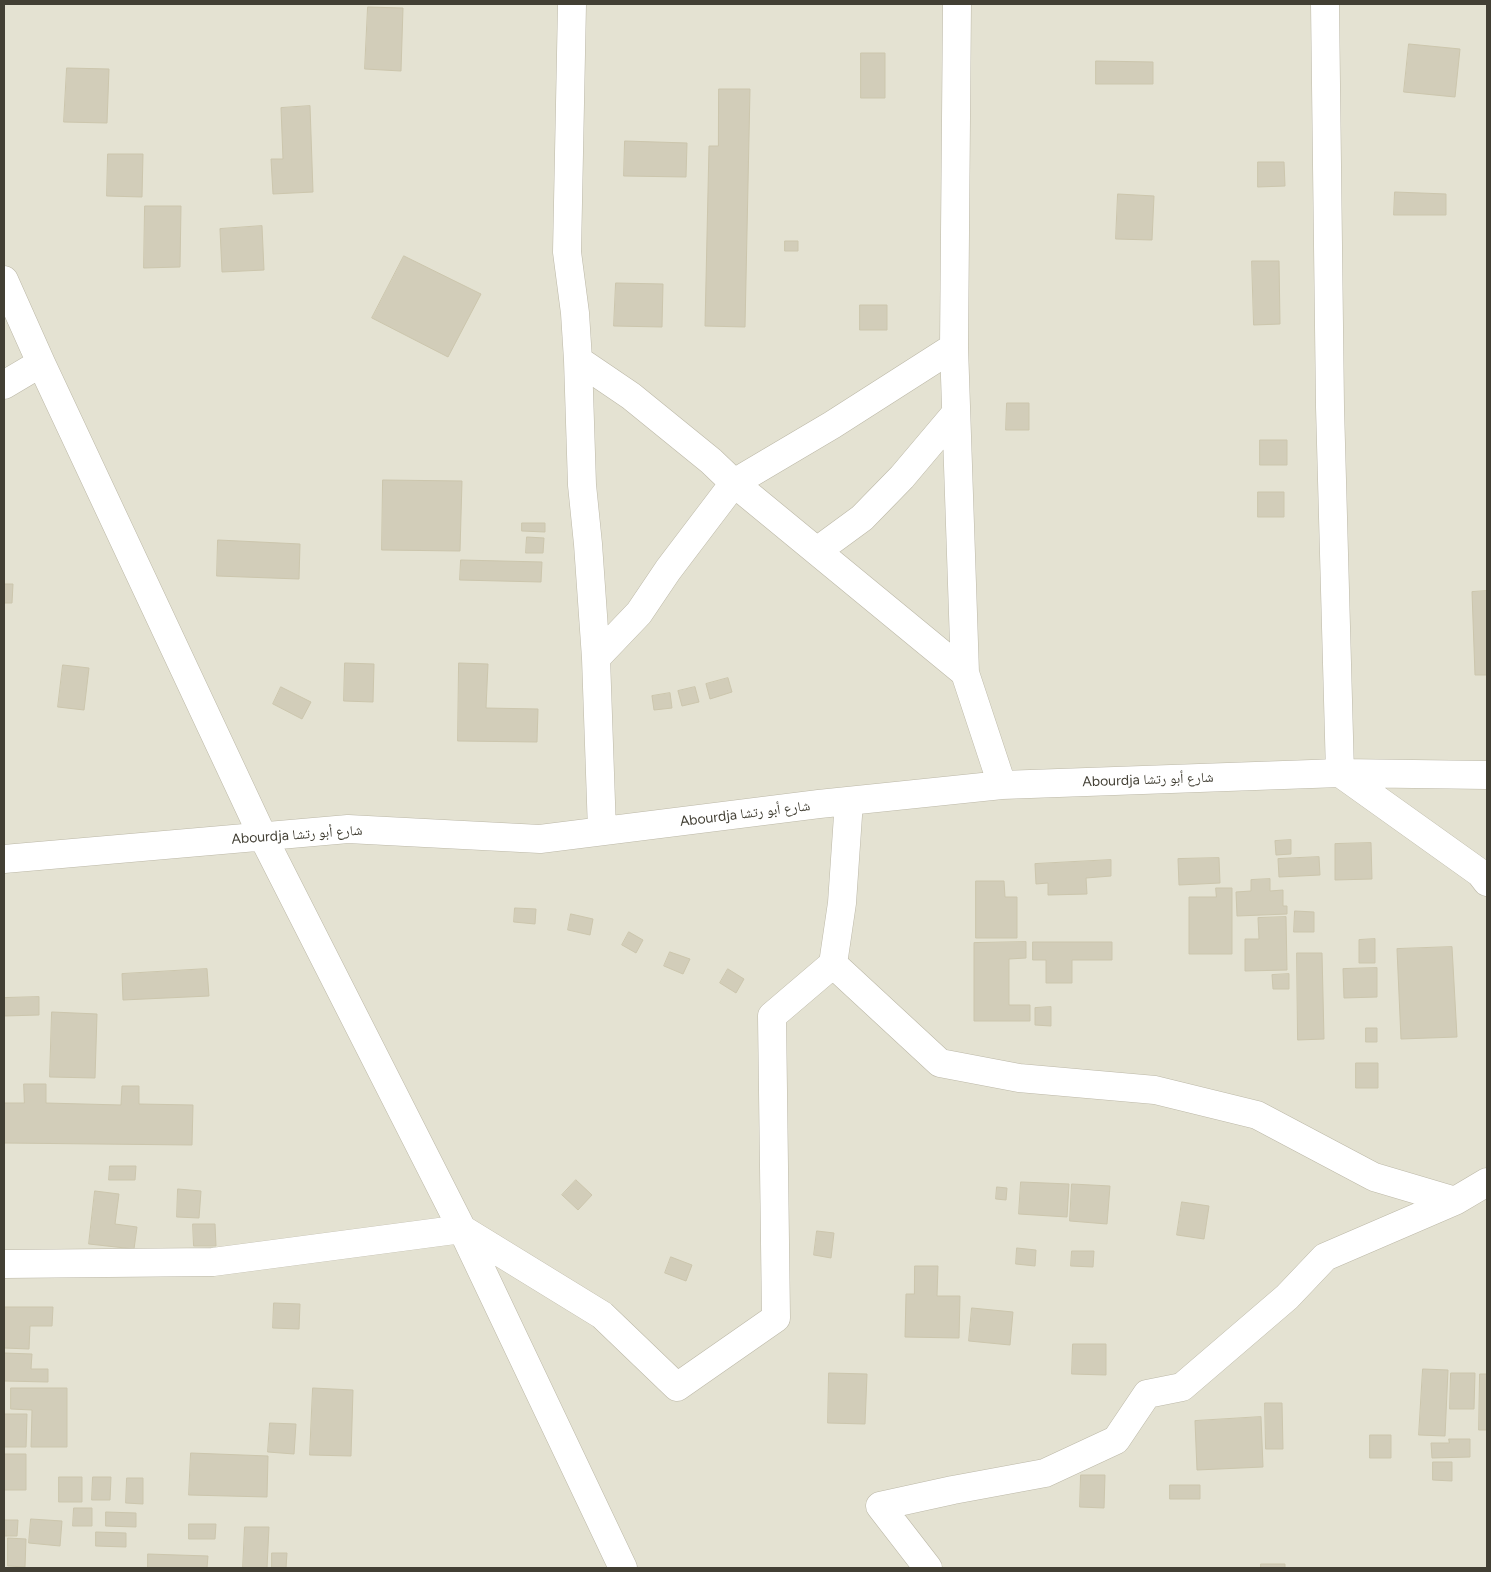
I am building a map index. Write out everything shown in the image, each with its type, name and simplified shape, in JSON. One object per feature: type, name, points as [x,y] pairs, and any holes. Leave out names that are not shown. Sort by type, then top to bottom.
[{"type":"street","points":[[572,4],[567,252],[575,313],[578,360],[582,485],[596,658],[602,831]]},
{"type":"street","points":[[957,4],[954,347],[965,673],[1002,785]]},
{"type":"street","points":[[1325,4],[1330,407],[1340,773],[1480,873],[1487,882]]},
{"type":"street","points":[[4,280],[40,363],[263,837],[462,1229],[623,1568]]},
{"type":"street","points":[[596,658],[639,613],[668,570],[734,483],[832,425],[954,347]]},
{"type":"street","points":[[578,360],[631,396],[965,673]]},
{"type":"street","points":[[4,385],[40,363]]},
{"type":"street","points":[[817,551],[862,518],[902,477],[956,413]]},
{"type":"street","name":"Abourdja شارع أبو رتشا","points":[[4,859],[348,829],[540,839],[849,801],[1002,785],[1340,773],[1487,776]]},
{"type":"street","points":[[4,1264],[213,1262],[462,1229],[602,1315],[677,1387],[776,1318],[772,1016],[833,964],[842,903],[849,801]]},
{"type":"street","points":[[833,964],[940,1063],[1019,1078],[1155,1090],[1257,1115],[1374,1177],[1455,1201]]},
{"type":"street","points":[[928,1568],[880,1506],[1045,1473],[1116,1440],[1147,1394],[1182,1387],[1287,1297],[1325,1257],[1455,1201],[1487,1182]]},
{"type":"shaded area","points":[[4,4],[1487,4],[1487,1568],[4,1568]]},
{"type":"building","points":[[368,7],[403,8],[401,71],[365,69]]},
{"type":"building","points":[[1409,44],[1460,49],[1455,97],[1404,92]]},
{"type":"building","points":[[861,53],[885,53],[885,98],[861,98]]},
{"type":"building","points":[[1096,61],[1153,62],[1153,84],[1096,84]]},
{"type":"building","points":[[67,68],[109,69],[107,123],[64,122]]},
{"type":"building","points":[[719,89],[750,89],[745,327],[705,326],[709,146],[718,146]]},
{"type":"building","points":[[310,106],[313,192],[273,194],[271,159],[283,159],[281,108]]},
{"type":"building","points":[[625,141],[687,143],[686,177],[624,176]]},
{"type":"building","points":[[108,154],[143,154],[142,197],[107,196]]},
{"type":"building","points":[[1258,162],[1284,162],[1285,186],[1258,187]]},
{"type":"building","points":[[1395,192],[1446,194],[1446,215],[1394,215]]},
{"type":"building","points":[[1118,194],[1154,196],[1152,240],[1116,239]]},
{"type":"building","points":[[145,206],[181,206],[180,267],[144,268]]},
{"type":"building","points":[[262,226],[264,270],[222,272],[220,229]]},
{"type":"building","points":[[785,241],[798,241],[798,251],[785,251]]},
{"type":"building","points":[[404,256],[481,294],[448,357],[372,318]]},
{"type":"building","points":[[1252,261],[1279,261],[1280,324],[1254,325]]},
{"type":"building","points":[[616,283],[663,284],[662,327],[614,326]]},
{"type":"building","points":[[860,305],[887,305],[887,330],[860,330]]},
{"type":"building","points":[[1007,403],[1029,403],[1029,430],[1006,430]]},
{"type":"building","points":[[1260,440],[1287,440],[1287,465],[1260,465]]},
{"type":"building","points":[[383,480],[462,481],[460,551],[382,550]]},
{"type":"building","points":[[1258,492],[1284,492],[1284,517],[1258,517]]},
{"type":"building","points":[[522,523],[545,523],[545,532],[522,531]]},
{"type":"building","points":[[527,537],[544,538],[543,553],[526,553]]},
{"type":"building","points":[[218,540],[300,544],[299,579],[217,576]]},
{"type":"building","points":[[461,560],[542,562],[541,582],[460,580]]},
{"type":"building","points":[[4,584],[13,584],[12,603],[4,603]]},
{"type":"building","points":[[1487,591],[1487,675],[1475,675],[1472,592]]},
{"type":"building","points":[[345,663],[374,664],[373,702],[344,701]]},
{"type":"building","points":[[459,663],[488,664],[486,708],[538,709],[537,742],[458,741]]},
{"type":"building","points":[[63,665],[89,668],[84,710],[58,707]]},
{"type":"building","points":[[728,678],[732,692],[710,699],[706,684]]},
{"type":"building","points":[[281,687],[311,702],[302,719],[273,704]]},
{"type":"building","points":[[695,687],[699,702],[682,706],[678,691]]},
{"type":"building","points":[[670,693],[672,708],[654,710],[652,696]]},
{"type":"building","points":[[1291,840],[1291,854],[1276,855],[1275,841]]},
{"type":"building","points":[[1371,843],[1372,879],[1335,880],[1335,844]]},
{"type":"building","points":[[1319,857],[1320,875],[1279,877],[1278,859]]},
{"type":"building","points":[[1219,858],[1220,883],[1179,885],[1178,859]]},
{"type":"building","points":[[1111,860],[1111,876],[1086,878],[1087,894],[1048,895],[1048,883],[1036,884],[1035,864]]},
{"type":"building","points":[[1270,879],[1270,891],[1283,890],[1283,906],[1287,906],[1287,914],[1237,916],[1236,892],[1251,891],[1251,880]]},
{"type":"building","points":[[976,881],[1004,881],[1005,897],[1017,897],[1017,938],[976,938]]},
{"type":"building","points":[[1216,888],[1232,888],[1232,954],[1189,954],[1189,897],[1216,897]]},
{"type":"building","points":[[515,908],[536,909],[535,924],[514,922]]},
{"type":"building","points":[[1295,911],[1314,912],[1314,932],[1294,932]]},
{"type":"building","points":[[571,914],[593,919],[590,935],[568,930]]},
{"type":"building","points":[[1286,917],[1287,970],[1245,971],[1245,939],[1259,939],[1258,918]]},
{"type":"building","points":[[629,932],[643,940],[636,953],[622,945]]},
{"type":"building","points":[[1375,939],[1375,963],[1359,963],[1359,940]]},
{"type":"building","points":[[1026,942],[1026,958],[1009,959],[1009,1005],[1030,1005],[1030,1021],[974,1021],[974,943]]},
{"type":"building","points":[[1033,942],[1112,942],[1112,960],[1072,960],[1072,983],[1046,983],[1046,960],[1033,960]]},
{"type":"building","points":[[1452,947],[1457,1037],[1401,1039],[1397,949]]},
{"type":"building","points":[[670,952],[690,959],[683,974],[664,966]]},
{"type":"building","points":[[1297,953],[1322,953],[1324,1039],[1298,1040]]},
{"type":"building","points":[[1377,968],[1377,997],[1344,998],[1343,969]]},
{"type":"building","points":[[207,969],[209,996],[123,1000],[122,974]]},
{"type":"building","points":[[728,969],[744,979],[736,993],[720,983]]},
{"type":"building","points":[[1289,974],[1289,989],[1273,989],[1272,975]]},
{"type":"building","points":[[39,997],[39,1015],[4,1016],[4,998]]},
{"type":"building","points":[[1051,1007],[1051,1026],[1035,1025],[1035,1008]]},
{"type":"building","points":[[52,1012],[97,1014],[95,1078],[50,1077]]},
{"type":"building","points":[[1366,1028],[1377,1028],[1377,1042],[1366,1042]]},
{"type":"building","points":[[1356,1063],[1378,1063],[1378,1088],[1356,1088]]},
{"type":"building","points":[[24,1084],[46,1084],[46,1103],[121,1105],[122,1086],[139,1086],[139,1104],[193,1105],[192,1145],[4,1143],[4,1103],[24,1103]]},
{"type":"building","points":[[110,1166],[136,1166],[135,1180],[109,1180]]},
{"type":"building","points":[[576,1180],[592,1195],[578,1210],[562,1195]]},
{"type":"building","points":[[1021,1182],[1069,1184],[1067,1217],[1019,1214]]},
{"type":"building","points":[[1072,1184],[1110,1186],[1107,1224],[1070,1221]]},
{"type":"building","points":[[997,1187],[1007,1188],[1006,1200],[996,1199]]},
{"type":"building","points":[[178,1189],[201,1191],[199,1218],[177,1217]]},
{"type":"building","points":[[95,1191],[119,1194],[115,1224],[137,1227],[134,1249],[89,1244]]},
{"type":"building","points":[[1182,1202],[1209,1206],[1204,1239],[1177,1235]]},
{"type":"building","points":[[193,1224],[215,1224],[216,1246],[194,1246]]},
{"type":"building","points":[[817,1231],[834,1233],[831,1258],[814,1255]]},
{"type":"building","points":[[1017,1248],[1036,1250],[1035,1266],[1016,1264]]},
{"type":"building","points":[[1072,1251],[1094,1251],[1093,1267],[1071,1266]]},
{"type":"building","points":[[671,1257],[692,1265],[686,1281],[665,1273]]},
{"type":"building","points":[[915,1266],[938,1266],[937,1296],[960,1296],[959,1338],[905,1337],[906,1294],[914,1294]]},
{"type":"building","points":[[274,1303],[300,1304],[299,1329],[273,1328]]},
{"type":"building","points":[[4,1307],[53,1307],[52,1326],[30,1326],[29,1349],[4,1348]]},
{"type":"building","points":[[972,1308],[1013,1312],[1010,1345],[969,1341]]},
{"type":"building","points":[[1073,1344],[1106,1344],[1106,1375],[1072,1374]]},
{"type":"building","points":[[4,1353],[32,1354],[31,1369],[48,1369],[48,1382],[4,1381]]},
{"type":"building","points":[[1423,1369],[1448,1370],[1445,1436],[1419,1435]]},
{"type":"building","points":[[829,1373],[867,1374],[865,1424],[828,1423]]},
{"type":"building","points":[[1451,1373],[1475,1373],[1474,1409],[1450,1409]]},
{"type":"building","points":[[1480,1374],[1487,1374],[1487,1430],[1479,1430]]},
{"type":"building","points":[[11,1388],[67,1388],[67,1447],[31,1447],[32,1410],[11,1409]]},
{"type":"building","points":[[313,1388],[353,1390],[351,1456],[310,1455]]},
{"type":"building","points":[[1265,1403],[1282,1403],[1283,1449],[1266,1449]]},
{"type":"building","points":[[4,1414],[27,1414],[26,1447],[4,1447]]},
{"type":"building","points":[[1261,1417],[1263,1467],[1197,1470],[1195,1421]]},
{"type":"building","points":[[270,1423],[296,1424],[294,1454],[268,1452]]},
{"type":"building","points":[[1370,1435],[1391,1435],[1391,1458],[1370,1458]]},
{"type":"building","points":[[1449,1439],[1470,1439],[1470,1457],[1432,1458],[1431,1443],[1449,1443]]},
{"type":"building","points":[[191,1453],[268,1456],[267,1497],[189,1495]]},
{"type":"building","points":[[4,1454],[26,1454],[26,1490],[4,1490]]},
{"type":"building","points":[[1433,1462],[1452,1462],[1452,1481],[1433,1480]]},
{"type":"building","points":[[1081,1475],[1105,1475],[1104,1508],[1080,1507]]},
{"type":"building","points":[[59,1477],[82,1477],[82,1502],[59,1502]]},
{"type":"building","points":[[93,1477],[111,1477],[110,1500],[92,1500]]},
{"type":"building","points":[[127,1478],[143,1478],[143,1504],[126,1503]]},
{"type":"building","points":[[1170,1485],[1200,1485],[1200,1499],[1170,1499]]},
{"type":"building","points":[[74,1508],[92,1508],[92,1526],[73,1526]]},
{"type":"building","points":[[106,1512],[136,1513],[136,1527],[106,1526]]},
{"type":"building","points":[[31,1519],[62,1521],[60,1546],[29,1543]]},
{"type":"building","points":[[4,1520],[18,1520],[17,1536],[4,1536]]},
{"type":"building","points":[[189,1524],[216,1524],[215,1539],[189,1539]]},
{"type":"building","points":[[245,1527],[269,1527],[267,1568],[243,1568]]},
{"type":"building","points":[[96,1532],[126,1533],[126,1547],[96,1546]]},
{"type":"building","points":[[8,1538],[26,1539],[25,1567],[8,1566]]},
{"type":"building","points":[[272,1553],[287,1553],[286,1568],[272,1568]]},
{"type":"building","points":[[148,1554],[208,1556],[207,1568],[148,1568]]},
{"type":"building","points":[[1261,1564],[1285,1564],[1285,1568],[1261,1568]]}]
